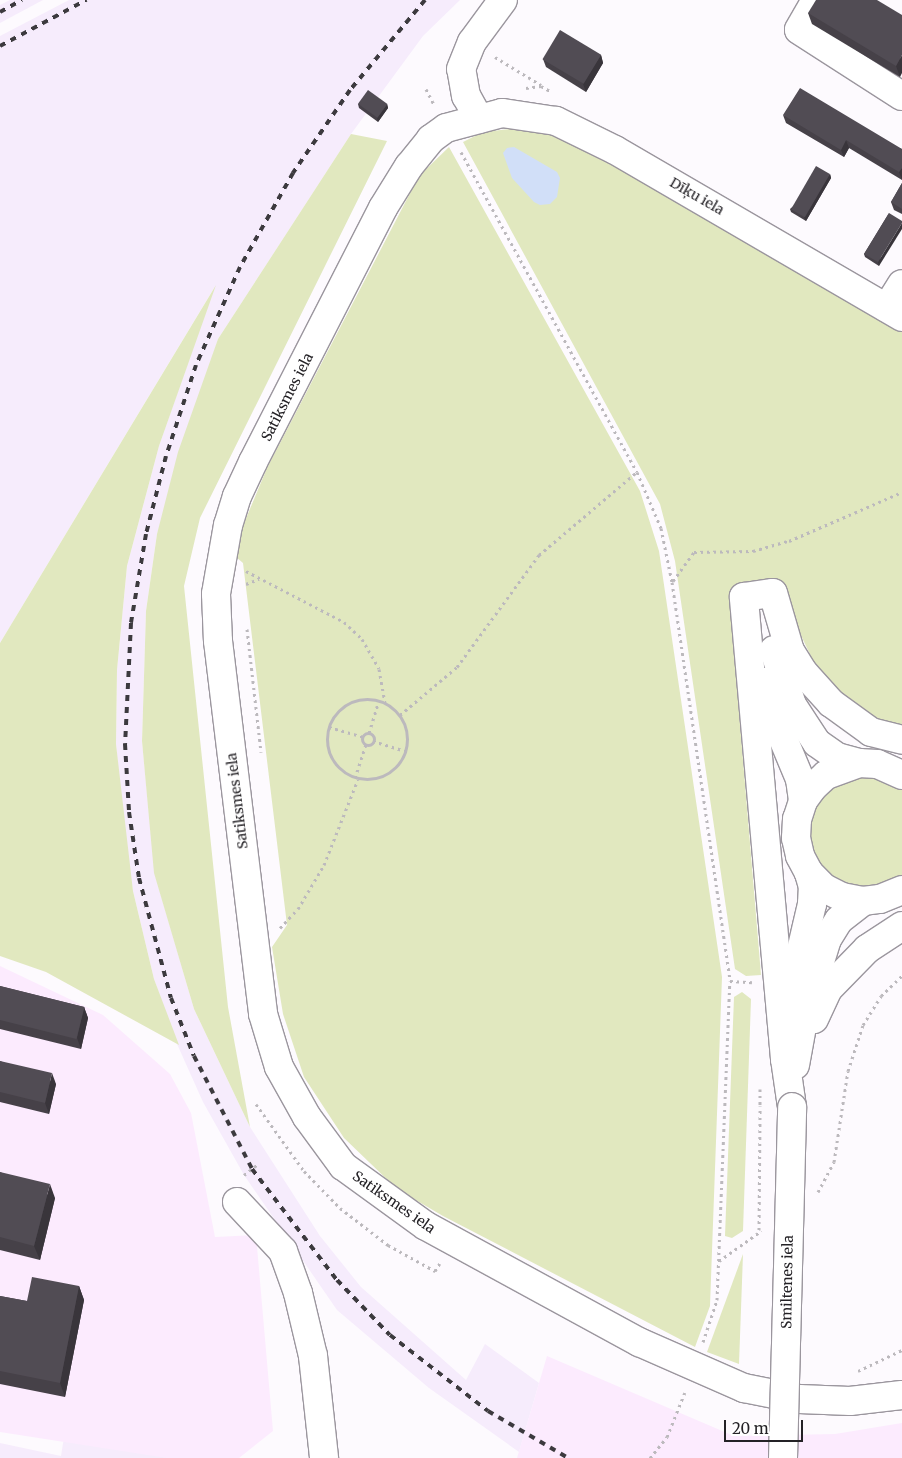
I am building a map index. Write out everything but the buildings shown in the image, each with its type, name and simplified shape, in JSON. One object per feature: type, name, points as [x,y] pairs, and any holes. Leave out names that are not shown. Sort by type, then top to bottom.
[{"type":"street","points":[[479,119],[466,96],[461,69],[472,42],[503,0]]},
{"type":"street","points":[[816,0],[794,38],[893,88],[902,96]]},
{"type":"street","name":"Dīķu iela","points":[[479,119],[502,113],[524,114],[556,121],[586,134],[895,312]]},
{"type":"street","name":"Satiksmes iela","points":[[479,119],[446,128],[431,139],[409,166],[384,208],[253,462],[237,496],[228,525],[216,594],[218,640],[263,1014],[279,1067],[307,1117],[343,1166],[377,1194],[426,1226],[639,1342],[744,1388],[799,1400],[850,1401],[902,1395]]},
{"type":"street","points":[[895,312],[902,284]]},
{"type":"street","points":[[791,1056],[744,597],[773,593],[790,651],[803,672],[831,703],[871,732],[902,740]]},
{"type":"street","points":[[757,596],[792,705],[817,743],[837,757],[859,763]]},
{"type":"street","points":[[757,596],[769,705],[795,762],[803,801]]},
{"type":"street","name":"Smiltenes iela","points":[[783,1458],[792,1107],[791,989],[812,904],[813,886],[800,856],[796,838],[797,819],[803,801],[813,786],[826,775],[859,763],[877,764],[902,775]]},
{"type":"street","name":"Smiltenes iela","points":[[809,873],[824,888],[842,898],[863,901],[880,900],[902,890]]},
{"type":"street","name":"Smiltenes iela","points":[[791,1056],[812,978],[827,939],[839,920],[863,901]]},
{"type":"street","name":"Smiltenes iela","points":[[791,1056],[828,989],[867,949],[902,926]]},
{"type":"street","points":[[237,1202],[283,1251],[298,1293],[313,1356],[324,1458]]},
{"type":"path","points":[[472,42],[541,86]]},
{"type":"path","points":[[426,88],[436,110]]},
{"type":"path","points":[[458,148],[637,472],[661,528],[672,582],[730,981],[718,1300],[700,1352]]},
{"type":"path","points":[[400,715],[457,667],[539,555],[637,472]]},
{"type":"path","points":[[672,582],[694,552],[752,551],[788,542],[902,492]]},
{"type":"path","points":[[242,591],[248,581],[259,579],[344,622],[362,639],[378,669],[385,703]]},
{"type":"path","points":[[246,621],[262,758]]},
{"type":"path","points":[[368,698],[385,703],[400,715],[407,731],[406,751],[396,769],[384,776],[356,779],[336,765],[329,753],[329,727],[334,716],[350,704],[368,698]]},
{"type":"path","points":[[369,733],[379,701]]},
{"type":"path","points":[[329,727],[363,737]]},
{"type":"path","points":[[364,732],[374,735],[371,746],[361,742],[363,737],[364,732]]},
{"type":"path","points":[[373,740],[406,751]]},
{"type":"path","points":[[280,916],[281,926],[298,910],[324,865],[356,779],[366,744]]},
{"type":"path","points":[[812,1196],[820,1190],[834,1162],[848,1071],[863,1025],[881,996],[902,976]]},
{"type":"path","points":[[730,981],[757,982]]},
{"type":"path","points":[[760,1087],[760,1106]]},
{"type":"path","points":[[244,1175],[258,1164]]},
{"type":"path","points":[[719,1261],[765,1228]]},
{"type":"path","points":[[650,1458],[667,1437],[689,1382]]},
{"type":"shaded area","points":[[10,0],[43,0],[0,23],[0,5]]},
{"type":"shaded area","points":[[69,0],[460,0],[423,36],[351,134],[218,339],[157,534],[146,611],[142,741],[155,875],[194,1009],[250,1127],[320,1236],[361,1287],[466,1380],[485,1344],[539,1383],[519,1452],[429,1388],[337,1310],[244,1175],[203,1102],[177,1044],[154,979],[133,891],[121,809],[116,744],[117,670],[127,566],[159,446],[214,288],[0,643],[0,36]]},
{"type":"shaded area","points":[[0,966],[103,1015],[170,1074],[191,1113],[215,1237],[256,1235],[273,1431],[239,1458],[167,1458],[0,1432]]},
{"type":"shaded area","points":[[547,1356],[734,1436],[835,1434],[902,1423],[902,1458],[517,1458]]},
{"type":"shaded area","points":[[65,1431],[185,1458],[0,1458],[0,1443],[61,1456]]},
{"type":"green space","points":[[518,128],[552,132],[589,148],[902,329],[902,729],[889,726],[846,699],[816,667],[797,627],[786,586],[729,592],[761,975],[746,976],[735,969],[675,561],[660,504],[463,142],[483,132]]},
{"type":"green space","points":[[351,134],[387,141],[200,518],[184,586],[228,1007],[250,1127],[194,1009],[154,873],[142,741],[146,611],[157,534],[178,452],[218,339]]},
{"type":"green space","points":[[449,147],[640,491],[659,551],[722,977],[710,1306],[695,1347],[443,1216],[397,1189],[344,1138],[304,1077],[283,1014],[272,947],[287,925],[243,563],[236,557],[242,528],[267,468],[419,176]]},
{"type":"green space","points":[[216,285],[159,446],[127,566],[117,670],[116,744],[133,891],[154,979],[179,1045],[46,972],[0,956],[0,643]]},
{"type":"green space","points":[[875,774],[902,787],[902,877],[866,890],[831,879],[817,865],[809,848],[807,830],[811,811],[821,793],[837,781]]},
{"type":"green space","points":[[742,992],[751,999],[743,1231],[732,1238],[725,1236],[734,997]]},
{"type":"green space","points":[[743,1254],[739,1364],[707,1352]]},
{"type":"water","points":[[514,147],[557,172],[560,178],[557,197],[550,204],[540,205],[534,202],[512,178],[503,153],[507,148]]},
{"type":"railway","points":[[0,12],[22,0]]},
{"type":"railway","points":[[0,46],[86,0]]},
{"type":"railway","points":[[425,0],[350,90],[293,173],[240,267],[196,365],[166,456],[146,534],[131,623],[125,744],[129,812],[139,878],[171,998],[194,1056],[252,1169],[337,1280],[390,1335],[488,1411],[568,1458]]}]
